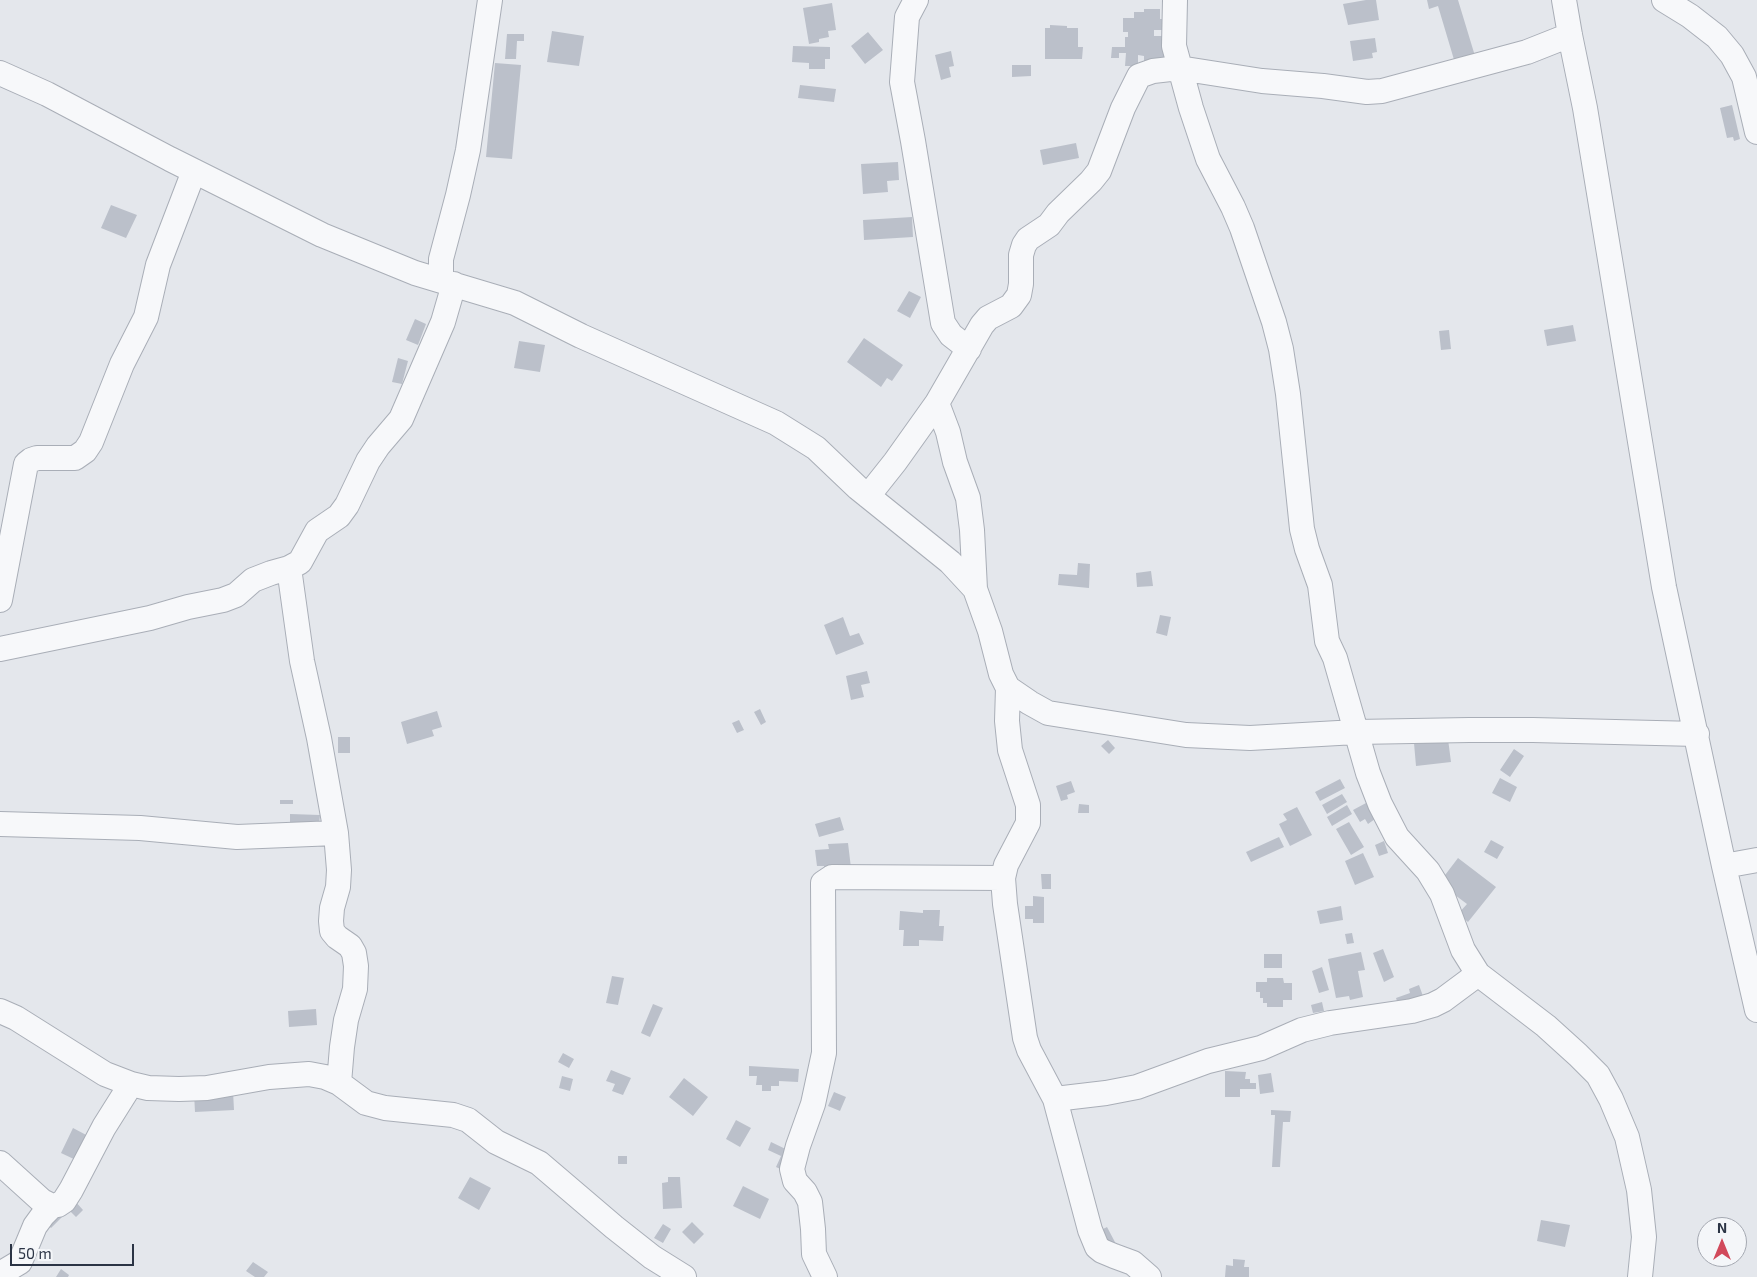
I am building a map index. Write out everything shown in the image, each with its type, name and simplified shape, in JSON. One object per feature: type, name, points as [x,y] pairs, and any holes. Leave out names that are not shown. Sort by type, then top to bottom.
[{"type":"street","points":[[0,649],[150,618],[236,595],[254,580],[271,572],[289,568],[300,562],[317,531],[339,516],[347,505],[368,461],[401,419],[443,322],[447,282],[441,259],[468,150],[490,0]]},
{"type":"street","points":[[916,0],[907,17],[902,82],[914,141],[943,323],[951,335],[969,349]]},
{"type":"street","points":[[1175,0],[1174,46],[1179,68],[1208,160],[1236,214],[1282,349],[1302,529],[1320,586],[1327,641],[1335,658],[1356,732],[1380,804],[1397,837],[1428,871],[1442,894],[1463,950],[1478,974],[1546,1026],[1598,1075],[1611,1099],[1627,1137],[1639,1190],[1644,1238],[1640,1277]]},
{"type":"street","points":[[1564,0],[1585,108],[1664,587],[1757,1010]]},
{"type":"street","points":[[1664,0],[1690,16],[1717,37],[1732,54],[1744,77],[1757,132]]},
{"type":"street","points":[[868,496],[937,403],[982,324],[988,318],[1011,306],[1019,295],[1021,255],[1024,245],[1028,239],[1049,225],[1058,213],[1091,182],[1099,171],[1123,108],[1139,76],[1153,71],[1179,68],[1262,82],[1323,86],[1367,92],[1382,91],[1527,52],[1570,35]]},
{"type":"street","points":[[0,73],[47,94],[322,235],[415,273],[515,303],[581,336],[776,423],[816,448],[868,496],[950,562],[975,589]]},
{"type":"street","points":[[0,600],[26,464],[37,458],[75,458],[85,451],[91,442],[122,364],[146,317],[158,266],[194,171]]},
{"type":"street","points":[[937,403],[968,498],[975,589],[990,631],[1001,674],[1008,688],[1007,721],[1010,750],[1028,805],[1028,823],[1011,854],[1003,878],[1006,913],[1025,1038],[1029,1050],[1054,1099],[1090,1230],[1097,1247],[1108,1254],[1133,1263],[1149,1277]]},
{"type":"street","points":[[289,568],[302,661],[336,833],[339,870],[338,887],[332,908],[332,931],[350,946],[354,954],[356,966],[355,989],[346,1020],[339,1083]]},
{"type":"street","points":[[1008,688],[1048,713],[1186,735],[1250,738],[1356,732],[1533,730],[1697,734]]},
{"type":"street","points":[[0,824],[140,828],[237,837],[336,833]]},
{"type":"street","points":[[1724,866],[1757,860]]},
{"type":"street","points":[[824,1277],[814,1254],[810,1202],[805,1192],[796,1182],[792,1169],[813,1104],[824,1054],[823,884],[832,877],[1003,878]]},
{"type":"street","points":[[1054,1099],[1106,1093],[1137,1087],[1208,1061],[1261,1048],[1302,1030],[1330,1023],[1412,1011],[1433,1005],[1449,996],[1478,974]]},
{"type":"street","points":[[0,1011],[16,1018],[105,1074],[148,1088],[198,1088],[291,1074],[309,1074],[325,1077],[339,1083],[366,1103],[385,1108],[437,1112],[468,1120],[496,1142],[539,1162],[614,1227],[652,1257],[684,1277]]},
{"type":"street","points":[[0,1274],[20,1262],[35,1226],[52,1206],[64,1201],[104,1127],[131,1084]]},
{"type":"street","points":[[0,1162],[42,1201],[52,1206]]},
{"type":"building","points":[[1376,0],[1379,20],[1348,25],[1343,4]]},
{"type":"building","points":[[1427,0],[1458,0],[1475,56],[1455,63],[1438,6],[1429,9]]},
{"type":"building","points":[[832,3],[836,30],[828,31],[829,37],[809,44],[803,8]]},
{"type":"building","points":[[1144,9],[1160,9],[1160,19],[1163,19],[1163,30],[1154,30],[1154,36],[1167,36],[1167,62],[1144,62],[1144,56],[1138,55],[1138,66],[1125,66],[1126,53],[1119,53],[1119,58],[1111,58],[1112,47],[1125,47],[1125,37],[1128,37],[1128,32],[1123,32],[1123,18],[1134,18],[1134,12],[1144,12]]},
{"type":"building","points":[[1050,25],[1078,28],[1078,47],[1083,47],[1082,59],[1045,59],[1045,28],[1050,28]]},
{"type":"building","points":[[552,31],[584,36],[579,66],[547,62]]},
{"type":"building","points":[[868,32],[883,50],[865,64],[851,46]]},
{"type":"building","points":[[507,34],[524,34],[524,41],[517,41],[516,59],[505,59]]},
{"type":"building","points":[[1375,38],[1377,52],[1372,53],[1373,58],[1353,61],[1350,41]]},
{"type":"building","points":[[793,46],[830,47],[830,59],[825,59],[825,69],[809,69],[809,63],[792,62]]},
{"type":"building","points":[[951,51],[954,66],[949,67],[951,77],[941,80],[935,55]]},
{"type":"building","points":[[495,63],[521,65],[512,159],[486,157]]},
{"type":"building","points":[[1012,65],[1031,65],[1031,76],[1012,77]]},
{"type":"building","points":[[800,85],[836,89],[834,102],[798,98]]},
{"type":"building","points":[[1732,105],[1740,139],[1734,141],[1733,137],[1727,138],[1720,108]]},
{"type":"building","points":[[1076,143],[1079,158],[1043,165],[1040,150]]},
{"type":"building","points":[[898,162],[899,180],[887,181],[888,192],[863,194],[861,164]]},
{"type":"building","points":[[111,205],[137,215],[126,238],[101,228]]},
{"type":"building","points":[[912,217],[913,237],[864,240],[863,220]]},
{"type":"building","points":[[909,291],[921,297],[910,318],[897,311]]},
{"type":"building","points":[[415,319],[426,324],[418,345],[406,340]]},
{"type":"building","points":[[1573,325],[1576,341],[1547,346],[1544,330]]},
{"type":"building","points":[[1449,330],[1451,349],[1441,350],[1439,331]]},
{"type":"building","points":[[864,338],[903,365],[892,381],[887,378],[881,387],[847,362]]},
{"type":"building","points":[[519,341],[545,345],[540,372],[514,368]]},
{"type":"building","points":[[398,358],[408,361],[402,384],[392,382]]},
{"type":"building","points":[[1078,563],[1090,564],[1089,588],[1058,585],[1059,574],[1077,575]]},
{"type":"building","points":[[1151,571],[1153,586],[1137,587],[1136,573]]},
{"type":"building","points":[[1160,615],[1171,617],[1167,636],[1156,633]]},
{"type":"building","points":[[843,617],[850,636],[859,633],[864,644],[836,655],[824,625]]},
{"type":"building","points":[[867,671],[870,683],[861,685],[864,697],[851,700],[846,676]]},
{"type":"building","points":[[760,709],[766,722],[761,725],[754,712]]},
{"type":"building","points":[[437,711],[442,727],[432,730],[434,736],[407,744],[401,722]]},
{"type":"building","points":[[739,720],[744,730],[737,733],[732,723]]},
{"type":"building","points":[[338,737],[350,737],[350,753],[338,753]]},
{"type":"building","points":[[1448,739],[1451,762],[1416,766],[1414,743]]},
{"type":"building","points":[[1108,740],[1115,748],[1109,754],[1101,746]]},
{"type":"building","points":[[1514,749],[1524,756],[1510,777],[1500,770]]},
{"type":"building","points":[[1500,778],[1517,787],[1510,802],[1492,793]]},
{"type":"building","points":[[1340,779],[1345,788],[1320,801],[1315,792]]},
{"type":"building","points":[[1071,781],[1075,792],[1067,795],[1068,799],[1061,801],[1056,786]]},
{"type":"building","points":[[1342,794],[1347,802],[1327,814],[1322,805]]},
{"type":"building","points":[[280,800],[293,800],[293,804],[280,804]]},
{"type":"building","points":[[1366,803],[1375,819],[1368,824],[1365,819],[1360,822],[1353,810]]},
{"type":"building","points":[[1079,804],[1089,805],[1089,813],[1078,813]]},
{"type":"building","points":[[1347,805],[1352,814],[1332,826],[1327,817]]},
{"type":"building","points":[[1297,807],[1312,835],[1290,846],[1279,824],[1287,820],[1283,814]]},
{"type":"building","points":[[290,814],[320,815],[319,825],[290,824]]},
{"type":"building","points":[[840,817],[844,830],[819,837],[815,824]]},
{"type":"building","points":[[1349,822],[1364,847],[1351,855],[1336,829]]},
{"type":"building","points":[[1279,837],[1284,847],[1251,862],[1246,852]]},
{"type":"building","points":[[1491,840],[1504,847],[1497,859],[1484,852]]},
{"type":"building","points":[[1384,841],[1388,853],[1379,856],[1375,845]]},
{"type":"building","points":[[848,843],[851,868],[824,871],[824,866],[817,866],[815,850],[829,849],[828,844]]},
{"type":"building","points":[[1363,853],[1374,877],[1355,885],[1345,861]]},
{"type":"building","points":[[1458,858],[1496,887],[1468,922],[1458,914],[1467,904],[1439,883]]},
{"type":"building","points":[[1041,874],[1051,874],[1051,889],[1042,889]]},
{"type":"building","points":[[1033,896],[1044,897],[1044,923],[1033,923],[1033,919],[1025,919],[1025,906],[1033,906]]},
{"type":"building","points":[[1341,906],[1343,920],[1320,924],[1317,911]]},
{"type":"building","points":[[923,910],[940,910],[939,926],[944,926],[943,941],[919,940],[919,946],[903,946],[904,930],[899,930],[900,911],[923,913]]},
{"type":"building","points":[[1352,933],[1354,943],[1347,944],[1345,934]]},
{"type":"building","points":[[1383,949],[1394,977],[1384,982],[1373,953]]},
{"type":"building","points":[[1361,952],[1365,970],[1358,971],[1363,997],[1350,1000],[1349,996],[1336,998],[1328,959]]},
{"type":"building","points":[[1264,954],[1282,954],[1282,968],[1264,968]]},
{"type":"building","points":[[1322,967],[1329,990],[1319,993],[1312,971]]},
{"type":"building","points":[[612,976],[624,978],[618,1005],[606,1003]]},
{"type":"building","points":[[1267,978],[1283,978],[1284,983],[1292,983],[1292,1000],[1283,1000],[1283,1007],[1267,1007],[1267,1003],[1263,1003],[1263,998],[1260,998],[1260,992],[1256,992],[1256,982],[1267,982]]},
{"type":"building","points":[[1419,985],[1424,999],[1399,1007],[1396,998],[1410,993],[1409,989]]},
{"type":"building","points":[[1322,1002],[1324,1011],[1313,1013],[1311,1005]]},
{"type":"building","points":[[653,1004],[663,1008],[650,1037],[641,1033]]},
{"type":"building","points":[[316,1009],[317,1025],[289,1027],[288,1011]]},
{"type":"building","points":[[563,1053],[574,1059],[569,1068],[558,1062]]},
{"type":"building","points":[[749,1066],[799,1069],[798,1082],[779,1081],[779,1086],[771,1086],[771,1091],[762,1091],[762,1085],[756,1085],[757,1076],[749,1076]]},
{"type":"building","points":[[611,1070],[631,1078],[623,1095],[612,1091],[615,1084],[606,1081]]},
{"type":"building","points":[[1225,1071],[1246,1072],[1245,1079],[1250,1079],[1250,1083],[1256,1083],[1256,1089],[1240,1089],[1240,1097],[1225,1097]]},
{"type":"building","points":[[1271,1073],[1274,1092],[1260,1094],[1258,1075]]},
{"type":"building","points":[[562,1076],[573,1079],[570,1091],[559,1088]]},
{"type":"building","points":[[684,1078],[708,1097],[693,1116],[669,1097]]},
{"type":"building","points":[[233,1091],[234,1110],[195,1112],[194,1093]]},
{"type":"building","points":[[834,1092],[846,1097],[840,1111],[828,1106]]},
{"type":"building","points":[[1271,1110],[1291,1111],[1290,1122],[1283,1122],[1280,1167],[1272,1167],[1275,1115],[1271,1115]]},
{"type":"building","points":[[736,1120],[751,1128],[740,1147],[726,1139]]},
{"type":"building","points":[[73,1128],[90,1137],[78,1161],[61,1153]]},
{"type":"building","points":[[771,1142],[796,1154],[787,1172],[776,1167],[781,1156],[768,1150]]},
{"type":"building","points":[[618,1156],[627,1156],[627,1164],[618,1164]]},
{"type":"building","points":[[470,1177],[491,1188],[479,1210],[458,1198]]},
{"type":"building","points":[[668,1177],[680,1177],[682,1208],[663,1209],[662,1183],[668,1182]]},
{"type":"building","points":[[743,1186],[769,1199],[760,1219],[733,1206]]},
{"type":"building","points":[[75,1201],[83,1210],[76,1217],[67,1208]]},
{"type":"building","points":[[65,1214],[51,1228],[43,1220]]},
{"type":"building","points":[[1541,1220],[1570,1225],[1565,1247],[1537,1241]]},
{"type":"building","points":[[692,1222],[704,1234],[694,1244],[682,1232]]},
{"type":"building","points":[[663,1224],[671,1229],[663,1243],[654,1238]]},
{"type":"building","points":[[1107,1227],[1116,1244],[1106,1249],[1097,1232]]},
{"type":"building","points":[[1233,1259],[1245,1260],[1244,1267],[1249,1267],[1249,1277],[1225,1277],[1226,1265],[1233,1266]]},
{"type":"building","points":[[253,1262],[268,1272],[264,1277],[255,1277],[246,1271]]},
{"type":"building","points":[[61,1269],[69,1275],[68,1277],[56,1277]]}]
